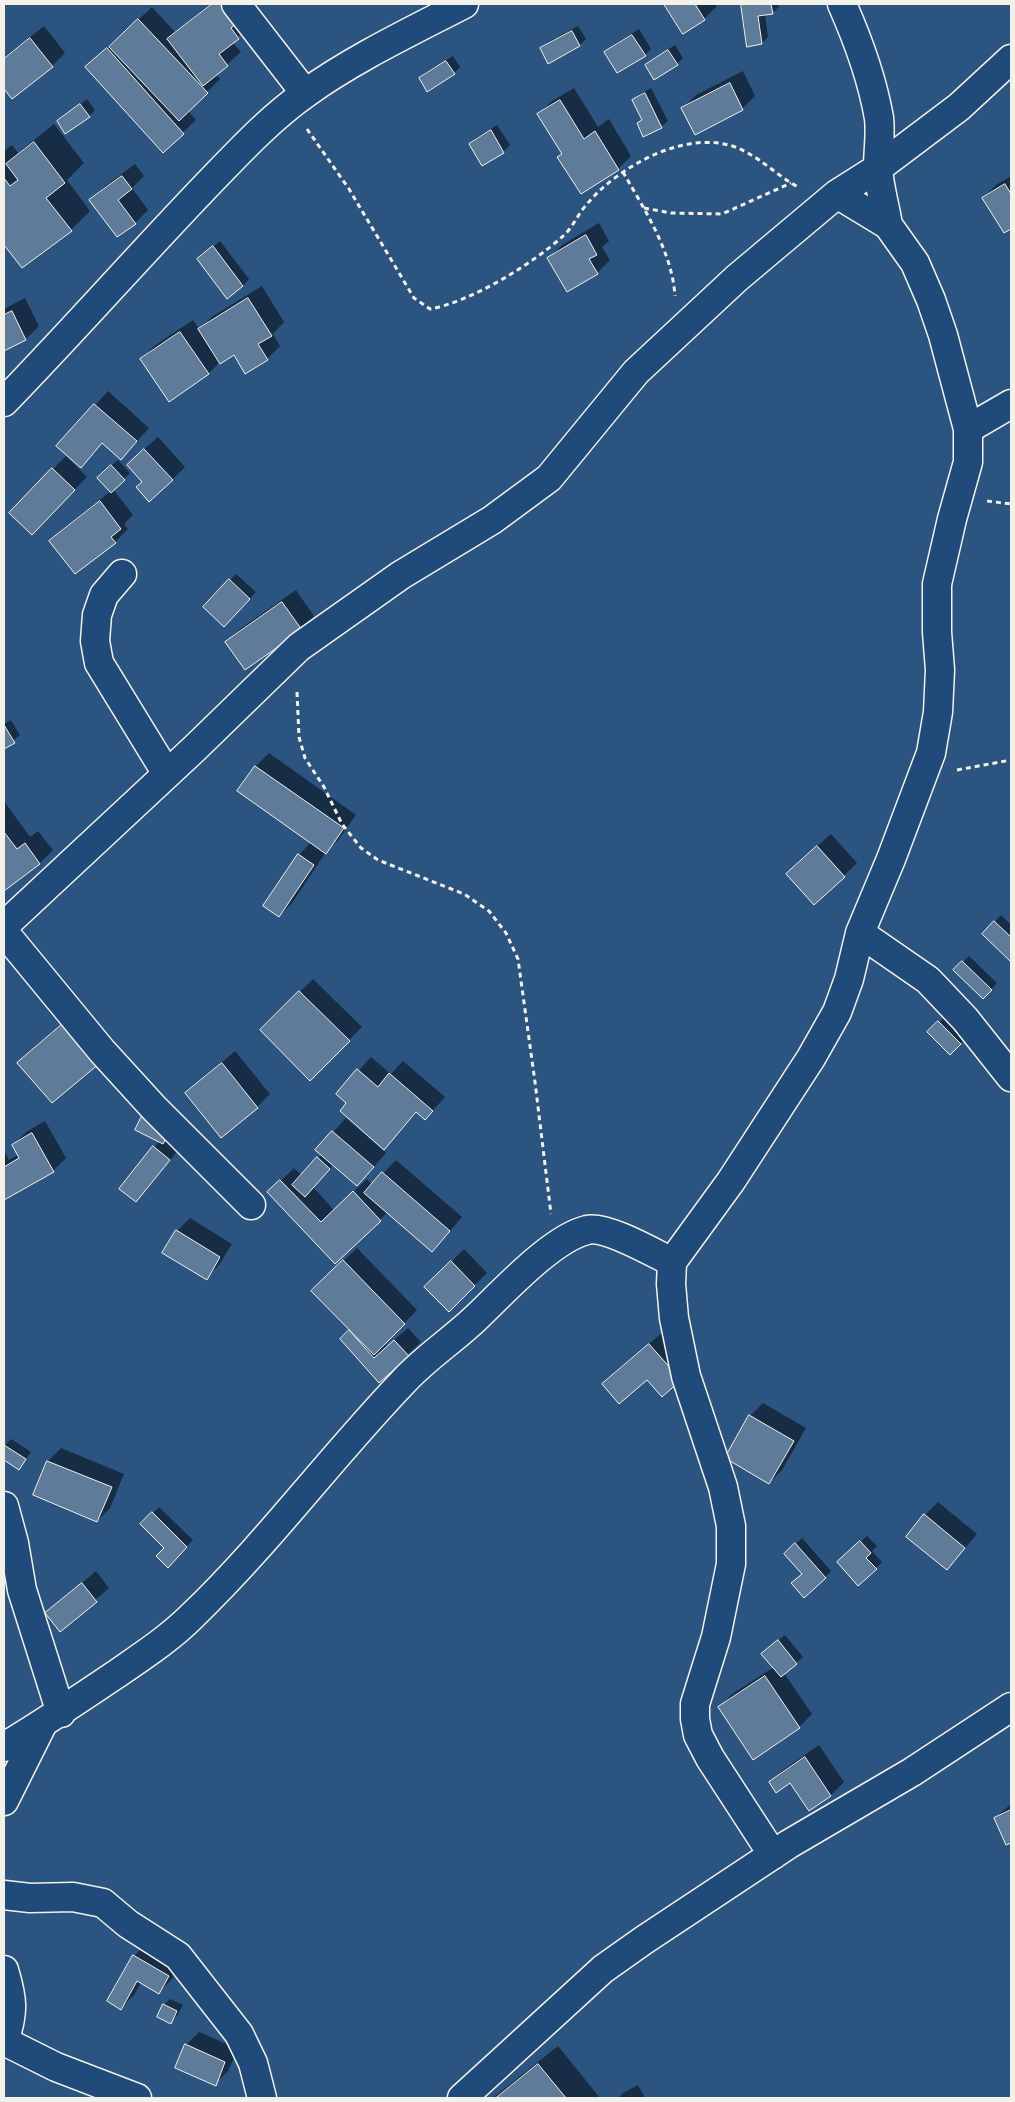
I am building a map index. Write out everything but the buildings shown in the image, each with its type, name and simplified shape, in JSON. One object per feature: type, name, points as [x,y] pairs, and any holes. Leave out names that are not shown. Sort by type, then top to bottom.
[{"type":"street","points":[[236,4],[297,100]]},
{"type":"street","points":[[4,402],[52,353],[150,245],[264,128],[297,100],[361,59],[464,4]]},
{"type":"street","points":[[773,1855],[710,1758],[698,1734],[695,1719],[695,1704],[716,1637],[731,1564],[731,1526],[723,1487],[686,1376],[674,1318],[671,1284],[672,1262],[730,1181],[811,1058],[838,1012],[849,979],[860,933],[891,859],[931,753],[938,712],[940,670],[937,632],[938,584],[952,519],[968,462],[968,429],[943,335],[931,300],[915,263],[888,225],[878,168],[879,119],[873,88],[858,40],[842,4]]},
{"type":"street","points":[[4,926],[167,774],[299,647],[401,575],[492,520],[549,478],[636,372],[738,278],[832,198],[878,168],[958,107],[1011,59]]},
{"type":"street","points":[[832,198],[888,225]]},
{"type":"street","points":[[968,429],[1011,404]]},
{"type":"street","points":[[122,574],[104,595],[97,615],[95,641],[99,664],[167,774]]},
{"type":"street","points":[[4,932],[102,1051],[154,1108],[251,1204]]},
{"type":"street","points":[[860,933],[928,980],[965,1019],[1011,1077]]},
{"type":"street","points":[[4,1747],[52,1718],[140,1658],[190,1618],[229,1580],[406,1378],[555,1247],[588,1229],[617,1236],[672,1262]]},
{"type":"street","points":[[4,1506],[14,1543],[22,1590],[52,1718],[4,1801]]},
{"type":"street","points":[[462,2098],[603,1970],[644,1940],[773,1855],[912,1772],[1011,1707]]},
{"type":"street","points":[[4,1895],[30,1898],[72,1897],[103,1903],[128,1924],[178,1956],[239,2034],[252,2063],[262,2098]]},
{"type":"street","points":[[4,1970],[10,1993],[12,2017],[4,2041],[56,2067],[137,2098]]},
{"type":"path","points":[[297,100],[316,140],[349,190],[414,298],[430,309],[445,307],[486,287],[526,264],[564,236],[587,203],[623,172],[660,152],[702,142],[733,146],[758,157],[791,183],[832,198]]},
{"type":"path","points":[[623,172],[665,253],[674,288],[677,334]]},
{"type":"path","points":[[643,208],[671,213],[722,214],[791,183]]},
{"type":"path","points":[[299,647],[297,698],[299,737],[305,758],[324,787],[342,824],[361,848],[378,860],[464,894],[489,911],[506,933],[518,958],[555,1247]]},
{"type":"path","points":[[924,772],[971,768],[1011,760]]}]
